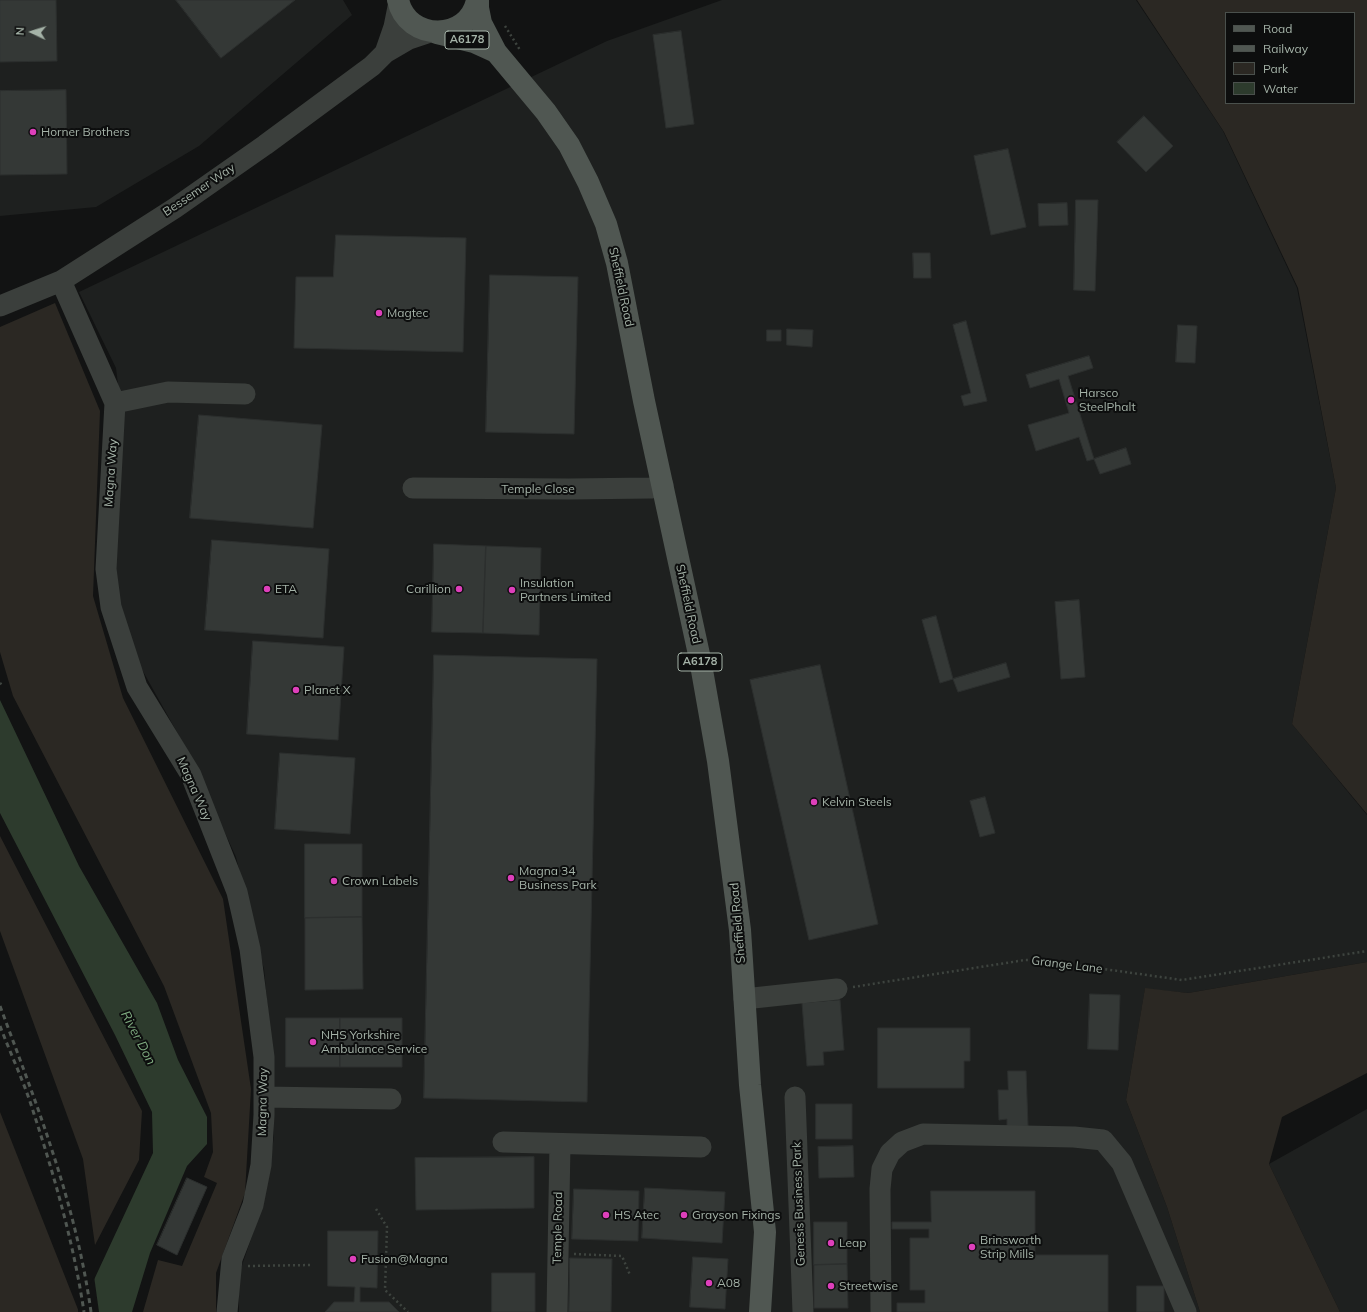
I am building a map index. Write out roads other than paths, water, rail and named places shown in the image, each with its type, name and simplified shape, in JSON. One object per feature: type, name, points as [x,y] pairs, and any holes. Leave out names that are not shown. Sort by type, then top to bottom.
[{"type":"main road","points":[[433,32],[454,29],[468,18],[477,0]]},
{"type":"main road","name":"Sheffield Road","points":[[477,0],[482,23],[496,52],[546,112],[569,145],[588,182],[606,224],[618,263],[700,659],[718,761],[740,930],[750,1085],[765,1232],[760,1312]]},
{"type":"main road","name":"Sheffield Road","points":[[399,1],[408,20],[419,28],[474,42],[496,52]]},
{"type":"street","name":"Bessemer Way","points":[[385,53],[394,27],[399,1]]},
{"type":"street","name":"Bessemer Way","points":[[0,306],[61,281],[174,208],[265,145],[372,66],[385,53],[409,39],[433,32]]},
{"type":"street","name":"Magna Way","points":[[61,281],[115,403],[106,569],[111,607],[137,687],[191,774],[237,892],[250,949],[259,1005],[264,1057],[261,1165],[253,1205],[231,1266],[227,1312]]},
{"type":"street","points":[[115,403],[168,392],[245,394]]},
{"type":"street","name":"Temple Close","points":[[413,488],[569,490],[651,488],[663,485]]},
{"type":"street","points":[[744,999],[837,989]]},
{"type":"street","points":[[264,1097],[391,1098]]},
{"type":"street","name":"Genesis Business Park","points":[[795,1097],[803,1312]]},
{"type":"street","points":[[881,1312],[880,1189],[882,1169],[890,1153],[902,1142],[923,1134],[959,1133],[1074,1137],[1103,1140],[1122,1163],[1186,1312]]},
{"type":"street","points":[[503,1142],[701,1146]]},
{"type":"street","name":"Temple Road","points":[[557,1312],[560,1144]]},
{"type":"water","name":"River Don","points":[[0,700],[79,866],[157,1003],[178,1060],[207,1117],[207,1144],[187,1166],[150,1253],[132,1312],[79,1312],[153,1153],[152,1112],[115,1035],[0,813]]},
{"type":"railway","points":[[0,1006],[42,1119],[66,1195],[76,1233],[91,1312]]},
{"type":"railway","points":[[0,1026],[30,1103],[49,1163],[75,1262],[84,1312]]},
{"type":"place","name":"Horner Brothers","points":[[33,132]]},
{"type":"place","name":"Magtec","points":[[379,313]]},
{"type":"place","name":"Harsco SteelPhalt","points":[[1071,400]]},
{"type":"place","name":"ETA","points":[[267,589]]},
{"type":"place","name":"Carillion","points":[[459,589]]},
{"type":"place","name":"Insulation Partners Limited","points":[[512,590]]},
{"type":"place","name":"Planet X","points":[[296,690]]},
{"type":"place","name":"Kelvin Steels","points":[[814,802]]},
{"type":"place","name":"Magna 34 Business Park","points":[[511,878]]},
{"type":"place","name":"Crown Labels","points":[[334,881]]},
{"type":"place","name":"NHS Yorkshire Ambulance Service","points":[[313,1042]]},
{"type":"place","name":"HS Atec","points":[[606,1215]]},
{"type":"place","name":"Grayson Fixings","points":[[684,1215]]},
{"type":"place","name":"Leap","points":[[831,1243]]},
{"type":"place","name":"Brinsworth Strip Mills","points":[[972,1247]]},
{"type":"place","name":"Fusion@Magna","points":[[353,1259]]},
{"type":"place","name":"A08","points":[[709,1283]]},
{"type":"place","name":"Streetwise","points":[[831,1286]]}]
